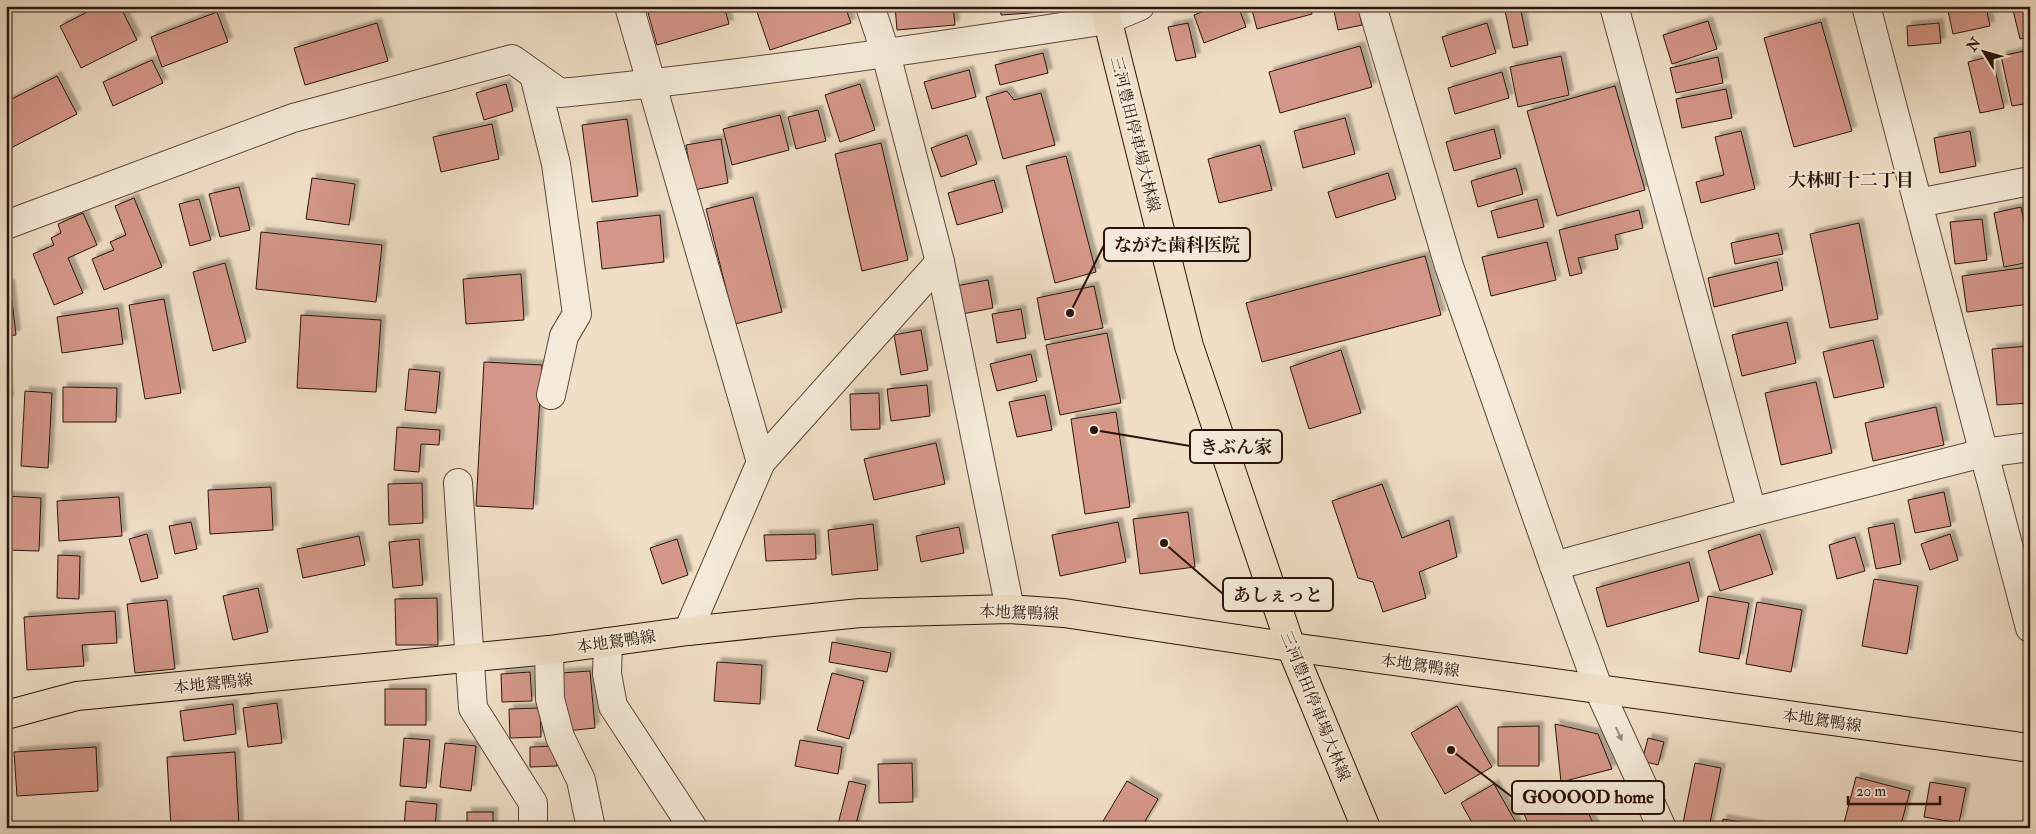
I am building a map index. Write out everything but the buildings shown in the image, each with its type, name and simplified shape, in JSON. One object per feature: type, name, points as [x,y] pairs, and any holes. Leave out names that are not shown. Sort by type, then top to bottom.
[{"type":"main road","name":"三河豊田停車場大林線","points":[[1106,13],[1189,346],[1291,647],[1366,828]]},
{"type":"main road","name":"本地鴛鴨線","points":[[6,715],[77,696],[470,658],[688,631],[860,613],[1010,609],[1064,613],[1291,647],[2030,748]]},
{"type":"street","points":[[629,6],[761,462]]},
{"type":"street","points":[[870,6],[886,54],[940,262],[1010,609]]},
{"type":"street","points":[[6,225],[293,118],[512,59],[560,93],[652,84],[886,54],[1140,6]]},
{"type":"street","points":[[1372,6],[1449,266],[1554,566],[1599,690],[1662,828]]},
{"type":"street","points":[[1614,6],[1752,512]]},
{"type":"street","points":[[1866,6],[1982,453],[2030,628]]},
{"type":"street","points":[[534,75],[556,164],[577,314],[564,336],[551,394]]},
{"type":"street","points":[[1918,204],[2030,181]]},
{"type":"street","points":[[688,631],[761,462],[940,262]]},
{"type":"street","points":[[1554,566],[1752,512],[1982,453],[2030,447]]},
{"type":"street","points":[[458,483],[473,708],[532,804],[533,828]]},
{"type":"street","points":[[608,642],[608,674],[613,706],[693,828]]},
{"type":"street","points":[[562,648],[550,700],[560,737],[581,780],[591,828]]},
{"type":"place","name":"ながた歯科医院","points":[[1070,313]]},
{"type":"place","name":"きぶん家","points":[[1094,430]]},
{"type":"place","name":"あしぇっと","points":[[1164,543]]},
{"type":"place","name":"GOOOOD home","points":[[1451,750]]},
{"type":"district","name":"大林町十二丁目","points":[[1851,180]]}]
